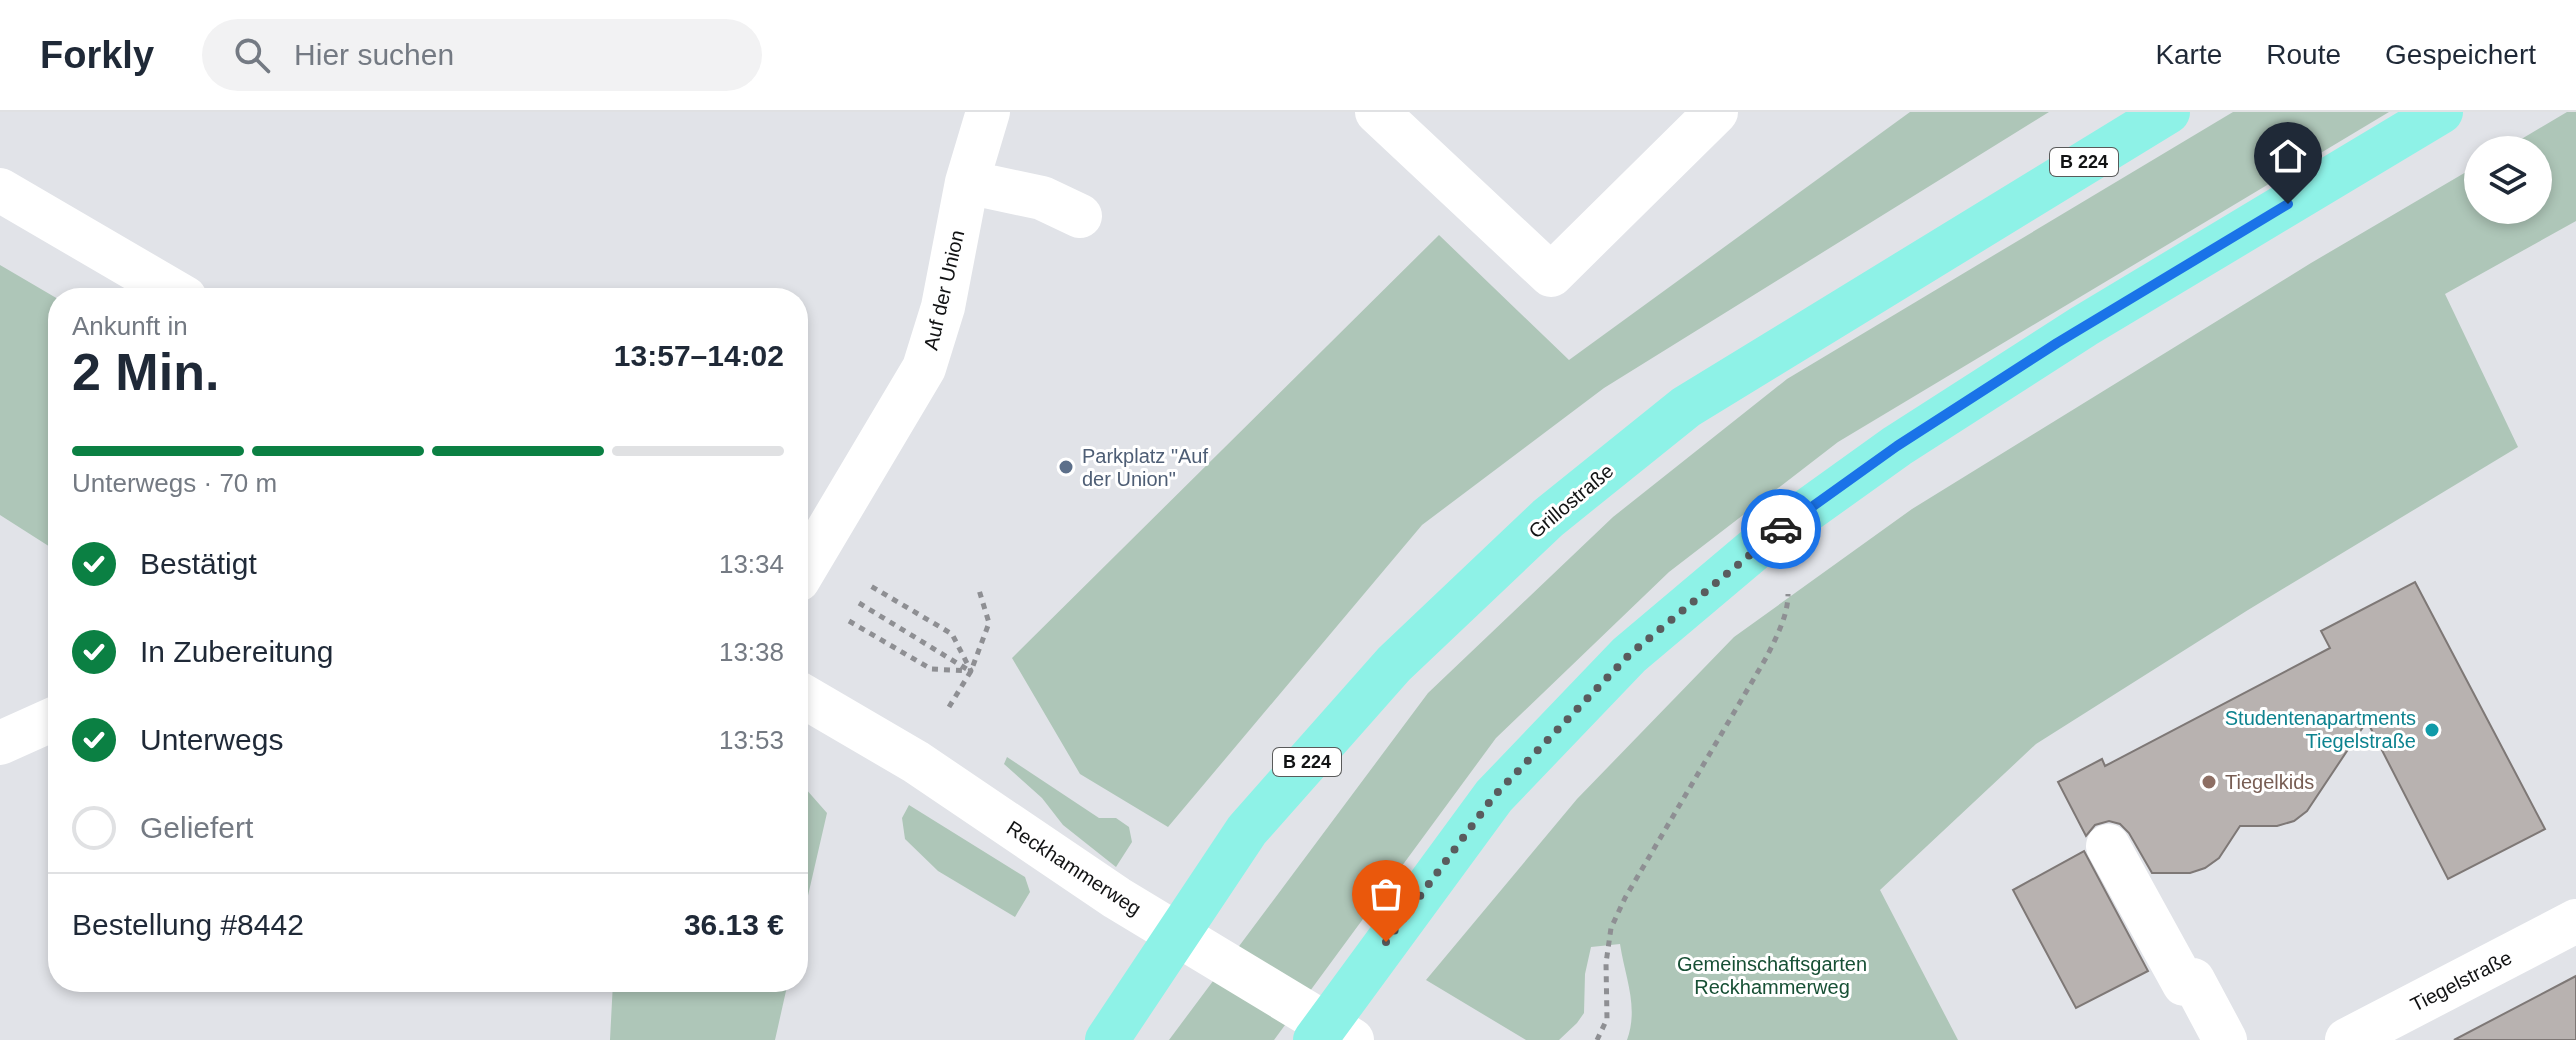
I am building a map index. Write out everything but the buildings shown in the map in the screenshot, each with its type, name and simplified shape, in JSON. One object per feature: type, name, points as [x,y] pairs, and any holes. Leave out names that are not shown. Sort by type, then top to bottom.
[{"type":"main road","name":"Grillostraße","points":[[1107,1040],[1247,830],[1394,664],[1548,518],[1686,407],[2168,112]]},
{"type":"main road","points":[[1315,1040],[1494,796],[1629,655],[1763,542],[1897,446],[2084,326],[2441,112]]},
{"type":"street","name":"Auf der Union","points":[[808,563],[924,368],[943,307],[967,182],[988,112]]},
{"type":"street","points":[[1377,112],[1551,275],[1716,112]]},
{"type":"street","points":[[967,182],[1042,198],[1080,216]]},
{"type":"street","points":[[0,190],[168,288]]},
{"type":"street","name":"Reckhammerweg","points":[[808,699],[916,762],[1117,898],[1352,1040]]},
{"type":"street","points":[[0,743],[48,721]]},
{"type":"street","points":[[2108,846],[2184,984],[2193,980],[2225,1040]]},
{"type":"street","name":"Tiegelstraße","points":[[2347,1040],[2576,921]]},
{"type":"path","points":[[869,585],[952,634],[971,671]]},
{"type":"path","points":[[1597,1040],[1607,1019],[1606,963],[1611,928],[1625,898],[1766,658],[1788,604],[1787,585]]},
{"type":"path","points":[[949,707],[971,671],[989,623],[979,590]]},
{"type":"path","points":[[859,603],[971,671]]},
{"type":"path","points":[[849,621],[931,669],[971,671]]},
{"type":"green space","points":[[1910,112],[2049,112],[1604,388],[1422,525],[1168,827],[1080,774],[1012,658],[1439,235],[1569,360]]},
{"type":"green space","points":[[2233,112],[2389,112],[1838,442],[1669,572],[1496,738],[1274,1040],[1169,1040],[1428,693],[1613,517],[1787,379]]},
{"type":"green space","name":"Gemeinschaftsgarten Reckhammerweg","points":[[2567,112],[2576,112],[2576,221],[2445,294],[2518,447],[2248,610],[2036,744],[1880,890],[1958,1040],[1627,1040],[1632,1016],[1620,944],[1591,947],[1585,974],[1584,1013],[1559,1040],[1526,1040],[1426,980],[1577,799],[1734,637],[1912,509],[2311,263],[2464,173],[2464,224],[2552,224],[2552,136],[2527,136]]},
{"type":"green space","points":[[0,265],[48,293],[48,546],[0,515]]},
{"type":"green space","points":[[1007,757],[1099,818],[1116,818],[1129,827],[1132,842],[1116,867],[1063,825],[1042,798],[1004,764]]},
{"type":"green space","points":[[808,791],[827,813],[808,896]]},
{"type":"green space","points":[[909,805],[1025,877],[1030,892],[1015,917],[938,871],[905,839],[902,818]]},
{"type":"green space","points":[[612,992],[786,992],[775,1040],[610,1040]]},
{"type":"way so far","points":[[1386,942],[1494,796],[1629,655],[1781,529]]},
{"type":"place","name":"Parkplatz \"Auf der Union\"","points":[[1066,467]]},
{"type":"place","name":"Studentenapartments Tiegelstraße","points":[[2432,730]]},
{"type":"place","name":"Tiegelkids","points":[[2209,782]]},
{"type":"route","points":[[1781,529],[1897,446],[2057,343],[2288,204]]}]
